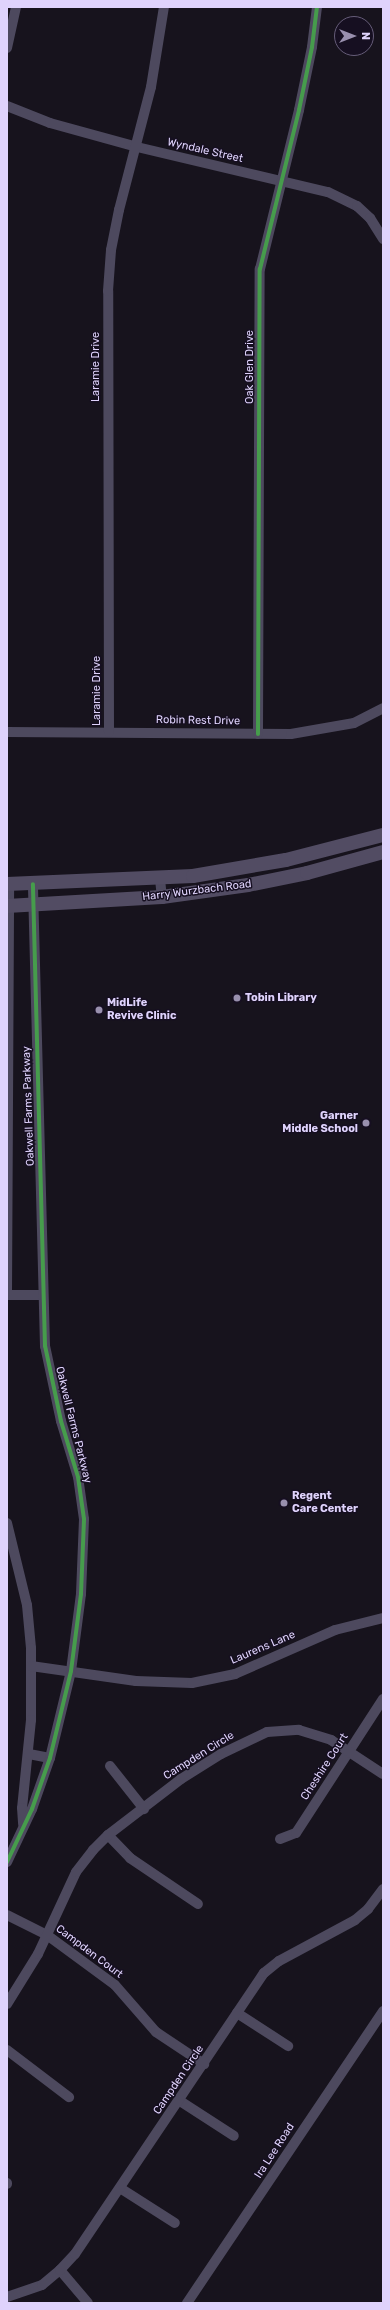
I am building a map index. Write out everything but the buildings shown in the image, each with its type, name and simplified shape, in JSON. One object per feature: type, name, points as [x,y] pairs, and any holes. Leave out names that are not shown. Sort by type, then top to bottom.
[{"type":"main road","name":"Harry Wurzbach Road","points":[[8,884],[160,879],[193,876],[335,848],[383,835]]},
{"type":"main road","name":"Harry Wurzbach Road","points":[[8,906],[32,906],[162,897],[278,880],[383,852]]},
{"type":"street","points":[[7,48],[16,7]]},
{"type":"street","name":"Laramie Drive","points":[[109,732],[108,291],[111,250],[119,210],[137,147],[151,87],[164,7]]},
{"type":"street","name":"Oak Glen Drive","points":[[258,734],[260,269],[312,47],[317,7]]},
{"type":"street","name":"Wyndale Street","points":[[7,106],[50,123],[137,147],[328,192],[357,206],[370,218],[383,239]]},
{"type":"street","name":"Robin Rest Drive","points":[[7,732],[258,734],[311,732],[340,727],[364,719],[383,708]]},
{"type":"street","points":[[335,848],[339,864]]},
{"type":"street","points":[[193,876],[196,892]]},
{"type":"street","points":[[160,879],[162,897]]},
{"type":"street","name":"Oakwell Farms Parkway","points":[[7,1294],[8,884]]},
{"type":"street","name":"Oakwell Farms Parkway","points":[[7,1862],[23,1824],[32,1809],[50,1758],[71,1671],[81,1594],[84,1519],[78,1477],[51,1379],[45,1346],[32,906],[33,884]]},
{"type":"street","points":[[7,1294],[43,1295]]},
{"type":"street","name":"Oakwell Farms Parkway","points":[[7,1523],[27,1605],[31,1666],[30,1754],[22,1808],[23,1824]]},
{"type":"street","name":"Laurens Lane","points":[[31,1666],[156,1683],[177,1684],[214,1680],[255,1667],[335,1630],[383,1618]]},
{"type":"street","name":"Cheshire Court","points":[[280,1838],[296,1833],[383,1699]]},
{"type":"street","name":"Campden Circle","points":[[7,2004],[38,1954],[76,1872],[108,1835],[144,1809],[181,1779],[221,1754],[267,1732],[291,1729],[308,1731],[331,1740],[383,1774]]},
{"type":"street","points":[[30,1754],[50,1758]]},
{"type":"street","points":[[110,1766],[144,1809]]},
{"type":"street","points":[[108,1835],[130,1858],[198,1904]]},
{"type":"street","name":"Campden Circle","points":[[7,2297],[32,2290],[60,2270],[84,2241],[264,1973],[279,1961],[355,1920],[368,1909],[383,1889]]},
{"type":"street","name":"Campden Court","points":[[7,1915],[47,1935],[115,1985],[156,2032],[204,2064]]},
{"type":"street","name":"Ira Lee Road","points":[[187,2303],[383,2011]]},
{"type":"street","points":[[237,2013],[288,2046]]},
{"type":"street","points":[[7,2050],[69,2097]]},
{"type":"street","points":[[180,2100],[234,2136]]},
{"type":"street","points":[[120,2188],[174,2223]]},
{"type":"street","points":[[60,2270],[88,2303]]},
{"type":"cycle path","points":[[258,734],[260,269],[299,110],[312,47],[317,7]]},
{"type":"cycle path","points":[[7,1862],[32,1809],[50,1758],[71,1671],[81,1594],[84,1519],[78,1477],[61,1421],[45,1346],[33,884]]},
{"type":"place","name":"Tobin Library","points":[[237,998]]},
{"type":"place","name":"MidLife Revive Clinic","points":[[99,1010]]},
{"type":"place","name":"Garner Middle School","points":[[366,1123]]},
{"type":"place","name":"Regent Care Center","points":[[284,1503]]}]
